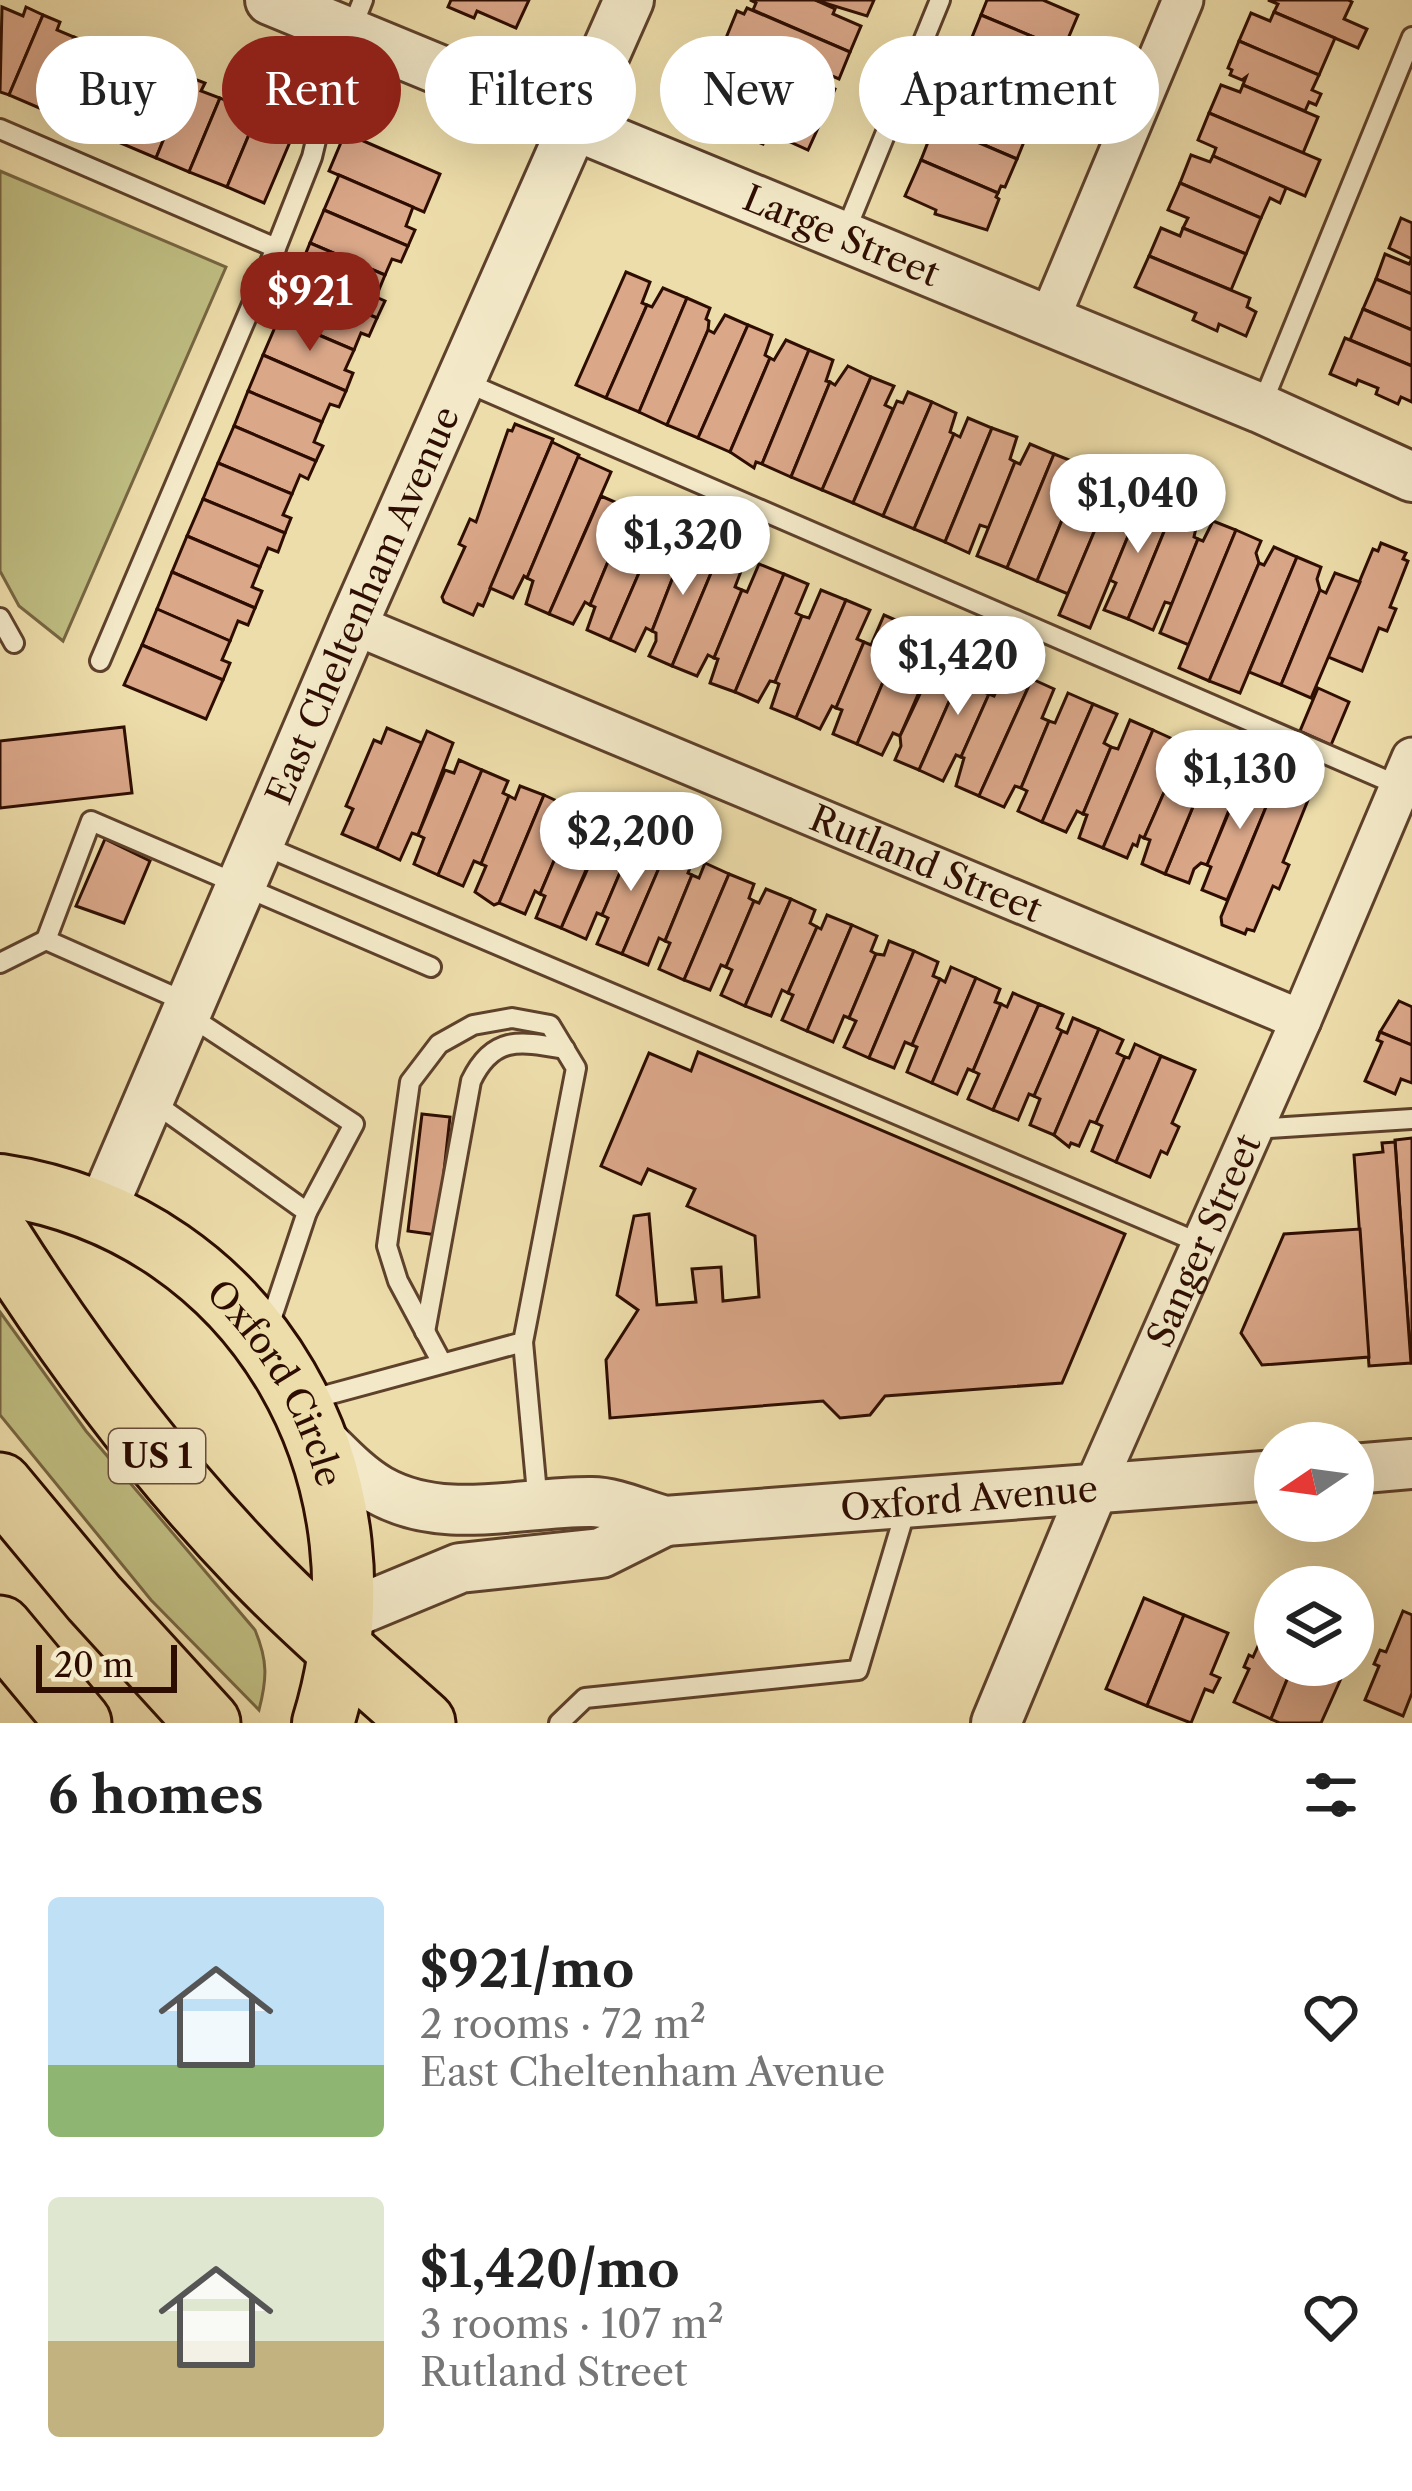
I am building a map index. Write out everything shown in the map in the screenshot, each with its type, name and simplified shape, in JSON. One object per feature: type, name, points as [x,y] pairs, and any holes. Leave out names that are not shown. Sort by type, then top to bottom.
[{"type":"highway","name":"US 1","points":[[0,1239],[125,1418],[253,1566],[342,1634],[423,1723]]},
{"type":"highway","points":[[0,1485],[208,1723]]},
{"type":"highway","points":[[0,1628],[79,1723]]},
{"type":"main road","name":"Oxford Circle","points":[[0,1185],[100,1214],[188,1266],[228,1301],[263,1342],[308,1419],[332,1486],[343,1538],[342,1634],[322,1723]]},
{"type":"street","name":"Large Street","points":[[270,0],[355,17],[425,52]]},
{"type":"street","name":"East Cheltenham Avenue","points":[[613,36],[629,0]]},
{"type":"street","points":[[1048,322],[1183,0]]},
{"type":"street","name":"East Cheltenham Avenue","points":[[100,1214],[353,624],[566,144]]},
{"type":"street","name":"Large Street","points":[[615,144],[1260,408],[1412,477]]},
{"type":"street","name":"Rutland Street","points":[[353,624],[1301,1020]]},
{"type":"street","name":"Sanger Street","points":[[996,1723],[1407,773]]},
{"type":"street","name":"Oxford Avenue","points":[[308,1419],[351,1470],[381,1491],[449,1509],[597,1502],[665,1521],[1254,1477]]},
{"type":"street","points":[[1374,1467],[1412,1464]]},
{"type":"street","name":"Oxford Avenue","points":[[342,1634],[460,1568],[601,1552],[665,1521]]},
{"type":"lane","points":[[843,238],[940,0]]},
{"type":"lane","points":[[100,661],[276,248],[312,157],[329,86],[355,17]]},
{"type":"lane","points":[[1260,408],[1412,37]]},
{"type":"lane","points":[[0,129],[276,248]]},
{"type":"lane","points":[[461,380],[1407,773]]},
{"type":"lane","points":[[0,618],[14,644]]},
{"type":"lane","points":[[0,963],[46,940],[91,821],[250,864],[1202,1244]]},
{"type":"lane","points":[[250,864],[431,967]]},
{"type":"lane","points":[[46,940],[190,1010],[354,1124],[307,1212],[263,1342]]},
{"type":"lane","points":[[442,1364],[398,1281],[387,1246],[410,1082],[439,1044],[473,1025],[512,1018],[550,1025],[576,1068],[523,1342],[538,1506]]},
{"type":"lane","points":[[425,1332],[471,1081],[482,1058],[504,1045],[533,1043],[565,1049]]},
{"type":"lane","points":[[148,1098],[307,1212]]},
{"type":"lane","points":[[1253,1129],[1412,1119]]},
{"type":"lane","points":[[308,1419],[442,1364],[523,1342]]},
{"type":"lane","points":[[559,1723],[585,1698],[858,1670],[908,1504]]},
{"type":"shaded area","points":[[0,171],[226,267],[63,641],[19,606],[0,571]]},
{"type":"shaded area","points":[[0,1312],[86,1431],[255,1630],[265,1670],[259,1710],[151,1600],[0,1415]]},
{"type":"building","points":[[451,0],[529,0],[516,28],[477,11],[474,18],[448,7]]},
{"type":"building","points":[[750,0],[815,0],[861,26],[850,52],[835,46],[835,36],[813,36],[753,10],[756,3]]},
{"type":"building","points":[[815,0],[874,0],[867,16]]},
{"type":"building","points":[[987,0],[1043,0],[1078,15],[1069,36],[1031,36],[981,15]]},
{"type":"building","points":[[1268,0],[1348,0],[1352,2],[1344,19],[1367,29],[1358,48],[1274,12],[1278,4]]},
{"type":"building","points":[[2,7],[23,16],[26,7],[43,15],[9,95],[0,92]]},
{"type":"building","points":[[747,8],[813,36],[727,36],[737,11],[744,14]]},
{"type":"building","points":[[1274,12],[1335,38],[1319,75],[1239,41],[1251,13],[1270,21]]},
{"type":"building","points":[[43,15],[60,22],[57,30],[72,36],[36,36],[36,107],[9,95]]},
{"type":"building","points":[[981,15],[1031,36],[972,36]]},
{"type":"building","points":[[1239,41],[1319,75],[1312,90],[1321,94],[1316,105],[1309,102],[1305,111],[1243,85],[1246,77],[1230,75],[1228,68]]},
{"type":"building","points":[[835,46],[850,52],[839,79],[835,77]]},
{"type":"building","points":[[198,80],[205,83],[201,91],[220,98],[189,172],[156,158],[162,144],[198,144]]},
{"type":"building","points":[[1221,85],[1240,92],[1243,85],[1318,117],[1303,153],[1209,113]]},
{"type":"building","points":[[220,98],[222,144],[245,144],[227,187],[189,172]]},
{"type":"building","points":[[1209,113],[1320,160],[1305,196],[1213,156],[1216,148],[1198,140]]},
{"type":"building","points":[[123,144],[162,144],[156,158]]},
{"type":"building","points":[[245,144],[289,144],[264,203],[227,187]]},
{"type":"building","points":[[340,144],[370,144],[440,174],[424,212],[329,171]]},
{"type":"building","points":[[927,144],[982,144],[1017,159],[998,193],[921,160]]},
{"type":"building","points":[[982,144],[1023,144],[1017,159]]},
{"type":"building","points":[[1191,155],[1210,162],[1213,156],[1286,188],[1280,203],[1270,198],[1261,218],[1180,183]]},
{"type":"building","points":[[921,160],[998,193],[987,230],[935,214],[936,210],[905,196]]},
{"type":"building","points":[[339,175],[413,207],[406,226],[415,230],[408,246],[324,210]]},
{"type":"building","points":[[1180,183],[1261,218],[1246,254],[1183,228],[1188,218],[1168,210]]},
{"type":"building","points":[[324,210],[408,246],[401,262],[392,259],[385,275],[310,243]]},
{"type":"building","points":[[1401,218],[1412,223],[1412,259],[1389,248]]},
{"type":"building","points":[[1161,228],[1180,236],[1183,228],[1246,254],[1231,290],[1149,256]]},
{"type":"building","points":[[310,243],[385,275],[376,297],[385,301],[377,318],[294,282]]},
{"type":"building","points":[[1385,254],[1409,264],[1412,259],[1412,294],[1376,279]]},
{"type":"building","points":[[1149,256],[1250,298],[1247,307],[1256,312],[1246,336],[1219,324],[1217,331],[1193,320],[1196,313],[1135,287]]},
{"type":"building","points":[[626,272],[650,282],[642,303],[647,305],[606,398],[576,385]]},
{"type":"building","points":[[1376,279],[1412,294],[1412,330],[1363,309]]},
{"type":"building","points":[[294,282],[377,318],[369,336],[361,333],[354,350],[279,318]]},
{"type":"building","points":[[663,288],[687,298],[639,412],[606,398],[647,305],[652,307]]},
{"type":"building","points":[[687,298],[710,308],[708,330],[667,425],[639,412]]},
{"type":"building","points":[[1363,309],[1412,330],[1412,366],[1350,340]]},
{"type":"building","points":[[725,315],[748,325],[698,438],[667,425],[708,330],[714,333]]},
{"type":"building","points":[[279,318],[354,350],[345,370],[353,373],[346,391],[263,355]]},
{"type":"building","points":[[748,325],[772,335],[765,355],[770,358],[730,452],[698,438]]},
{"type":"building","points":[[1345,338],[1412,366],[1412,402],[1401,397],[1398,404],[1376,394],[1378,388],[1330,374]]},
{"type":"building","points":[[786,340],[809,350],[762,464],[756,462],[754,468],[730,452],[770,358],[774,360]]},
{"type":"building","points":[[809,350],[833,360],[826,381],[830,382],[791,477],[762,464]]},
{"type":"building","points":[[263,355],[346,391],[339,407],[330,404],[322,422],[248,391]]},
{"type":"building","points":[[848,366],[871,377],[822,490],[791,477],[830,382],[835,385]]},
{"type":"building","points":[[871,377],[894,386],[885,405],[893,409],[853,503],[822,490]]},
{"type":"building","points":[[248,391],[322,422],[314,442],[323,446],[316,461],[234,426]]},
{"type":"building","points":[[908,392],[932,402],[883,516],[853,503],[897,401],[903,403]]},
{"type":"building","points":[[932,402],[956,413],[950,432],[954,434],[914,529],[883,516]]},
{"type":"building","points":[[968,418],[992,428],[945,542],[914,529],[954,434],[960,437]]},
{"type":"building","points":[[515,424],[553,439],[483,606],[478,604],[473,615],[442,597],[465,547],[459,544],[470,519],[476,522],[508,430]]},
{"type":"building","points":[[234,426],[316,461],[308,479],[300,475],[292,494],[218,463]]},
{"type":"building","points":[[992,428],[1017,437],[1010,459],[1015,462],[989,528],[980,525],[969,553],[945,542]]},
{"type":"building","points":[[552,442],[579,455],[527,578],[524,576],[513,598],[490,588]]},
{"type":"building","points":[[1030,444],[1054,454],[1007,568],[977,556],[1015,462],[1020,464]]},
{"type":"building","points":[[1054,454],[1077,463],[1072,475],[1076,486],[1037,581],[1007,568]]},
{"type":"building","points":[[578,457],[611,472],[549,614],[526,604],[533,581],[527,578]]},
{"type":"building","points":[[218,463],[292,494],[283,515],[291,518],[285,533],[203,499]]},
{"type":"building","points":[[1092,470],[1116,480],[1068,594],[1037,581],[1076,486],[1082,489]]},
{"type":"building","points":[[1116,480],[1138,489],[1133,500],[1138,502],[1138,512],[1090,628],[1059,615]]},
{"type":"building","points":[[1152,495],[1175,505],[1128,619],[1104,610],[1116,583],[1110,580],[1138,512],[1143,513]]},
{"type":"building","points":[[601,496],[624,506],[620,514],[627,516],[590,605],[585,602],[573,624],[549,614]]},
{"type":"building","points":[[203,499],[285,533],[278,552],[268,548],[260,567],[187,536]]},
{"type":"building","points":[[1175,505],[1199,515],[1194,537],[1198,539],[1172,604],[1165,602],[1153,630],[1128,619]]},
{"type":"building","points":[[636,511],[661,522],[610,640],[587,630],[595,607],[590,605],[627,516],[632,519]]},
{"type":"building","points":[[1213,521],[1236,530],[1189,645],[1160,633],[1198,539],[1203,541]]},
{"type":"building","points":[[661,522],[689,536],[652,631],[646,628],[635,651],[610,640]]},
{"type":"building","points":[[1236,530],[1261,541],[1256,553],[1259,563],[1209,681],[1179,668]]},
{"type":"building","points":[[187,536],[260,567],[252,587],[262,591],[255,608],[172,572]]},
{"type":"building","points":[[689,536],[722,547],[672,666],[649,656],[656,641],[652,631]]},
{"type":"building","points":[[1381,543],[1406,553],[1403,559],[1408,561],[1390,607],[1396,609],[1387,631],[1379,628],[1362,671],[1328,657],[1373,549],[1378,551]]},
{"type":"building","points":[[722,547],[746,558],[735,587],[742,590],[714,658],[708,655],[697,676],[672,666]]},
{"type":"building","points":[[1274,547],[1297,557],[1240,693],[1209,681],[1259,563],[1264,565]]},
{"type":"building","points":[[1297,557],[1321,567],[1320,590],[1281,685],[1249,672]]},
{"type":"building","points":[[759,564],[784,574],[735,692],[710,683],[718,659],[714,658],[742,590],[747,592]]},
{"type":"building","points":[[172,572],[255,608],[248,625],[238,621],[230,641],[157,609]]},
{"type":"building","points":[[1335,573],[1360,582],[1311,698],[1281,685],[1320,590],[1326,593]]},
{"type":"building","points":[[784,574],[808,584],[796,613],[802,616],[775,682],[770,681],[758,702],[735,692]]},
{"type":"building","points":[[821,590],[846,600],[796,718],[771,708],[779,684],[775,682],[802,616],[809,618]]},
{"type":"building","points":[[846,600],[870,610],[857,639],[864,642],[836,708],[832,706],[820,729],[796,718]]},
{"type":"building","points":[[157,609],[230,641],[222,660],[230,663],[223,680],[142,645]]},
{"type":"building","points":[[884,615],[907,625],[857,744],[833,734],[842,710],[836,708],[864,642],[871,645]]},
{"type":"building","points":[[907,625],[933,636],[920,665],[929,669],[900,736],[893,733],[882,755],[857,744]]},
{"type":"building","points":[[945,641],[971,652],[919,770],[895,760],[900,736]]},
{"type":"building","points":[[142,645],[223,680],[206,719],[124,685]]},
{"type":"building","points":[[971,652],[994,662],[981,691],[989,694],[961,757],[956,755],[943,781],[919,770]]},
{"type":"building","points":[[1007,668],[1032,679],[979,796],[956,786],[961,757],[989,694],[994,696]]},
{"type":"building","points":[[1032,679],[1054,689],[1042,718],[1049,721],[1021,788],[1015,786],[1004,807],[979,796]]},
{"type":"building","points":[[1318,688],[1349,702],[1331,745],[1300,731]]},
{"type":"building","points":[[1068,693],[1093,704],[1042,822],[1018,811],[1027,791],[1021,788],[1049,721],[1055,723]]},
{"type":"building","points":[[1093,704],[1117,714],[1104,743],[1111,747],[1083,814],[1077,811],[1066,832],[1042,822]]},
{"type":"building","points":[[1130,720],[1153,730],[1103,848],[1079,838],[1087,815],[1083,814],[1111,747],[1118,749]]},
{"type":"building","points":[[124,727],[132,793],[0,808],[0,741]]},
{"type":"building","points":[[387,728],[422,743],[377,849],[342,834],[353,809],[346,806],[374,740],[381,743]]},
{"type":"building","points":[[1153,730],[1177,741],[1166,769],[1173,772],[1144,838],[1140,836],[1137,846],[1133,844],[1127,858],[1103,848]]},
{"type":"building","points":[[427,731],[453,743],[418,835],[412,833],[400,860],[377,849]]},
{"type":"building","points":[[1224,732],[1255,745],[1207,865],[1201,863],[1194,869],[1189,883],[1165,874]]},
{"type":"building","points":[[1192,747],[1214,756],[1165,874],[1142,864],[1150,840],[1144,838],[1173,772],[1179,775]]},
{"type":"building","points":[[459,760],[482,770],[438,875],[414,864],[424,838],[418,835],[445,770],[454,773]]},
{"type":"building","points":[[1257,762],[1281,772],[1227,900],[1202,890],[1211,867],[1207,865],[1234,800],[1241,802]]},
{"type":"building","points":[[482,770],[508,781],[503,793],[509,796],[481,864],[474,861],[463,886],[438,875]]},
{"type":"building","points":[[1275,785],[1308,800],[1283,862],[1289,865],[1279,889],[1273,886],[1254,931],[1247,929],[1245,934],[1222,925],[1221,917]]},
{"type":"building","points":[[520,786],[544,795],[499,903],[494,905],[475,892],[486,866],[481,864],[509,796],[515,799]]},
{"type":"building","points":[[544,795],[570,807],[565,820],[570,823],[540,894],[535,891],[525,914],[499,903]]},
{"type":"building","points":[[616,806],[635,814],[628,830],[632,832],[626,846],[630,849],[602,915],[597,913],[586,939],[561,928]]},
{"type":"building","points":[[582,810],[607,821],[561,928],[536,918],[545,896],[540,894],[570,823],[575,825]]},
{"type":"building","points":[[647,836],[669,845],[622,954],[597,944],[608,918],[602,915],[630,849],[639,852]]},
{"type":"building","points":[[105,839],[150,861],[124,923],[76,906]]},
{"type":"building","points":[[668,847],[694,858],[688,873],[692,875],[665,941],[659,938],[648,965],[622,954]]},
{"type":"building","points":[[705,863],[729,874],[684,980],[659,969],[670,943],[665,941],[692,875],[699,878]]},
{"type":"building","points":[[729,874],[754,884],[749,898],[754,901],[726,967],[721,965],[710,990],[684,980]]},
{"type":"building","points":[[766,889],[791,899],[745,1006],[721,995],[732,970],[726,967],[754,901],[759,903]]},
{"type":"building","points":[[791,899],[815,910],[810,923],[817,927],[788,993],[782,990],[771,1016],[745,1006]]},
{"type":"building","points":[[827,915],[852,925],[807,1031],[782,1020],[793,995],[788,993]]},
{"type":"building","points":[[852,925],[877,936],[871,951],[876,954],[849,1018],[844,1016],[833,1042],[807,1031]]},
{"type":"building","points":[[889,941],[914,951],[869,1058],[844,1047],[856,1021],[849,1018],[876,954],[884,955]]},
{"type":"building","points":[[914,951],[938,962],[933,976],[940,979],[912,1045],[905,1042],[894,1068],[869,1058]]},
{"type":"building","points":[[951,967],[976,978],[932,1083],[907,1072],[917,1047],[912,1045],[940,979],[945,982]]},
{"type":"building","points":[[976,978],[1000,989],[995,1002],[1001,1004],[973,1071],[968,1069],[957,1094],[932,1083]]},
{"type":"building","points":[[1013,993],[1039,1004],[993,1110],[968,1099],[979,1074],[973,1071],[1001,1004],[1007,1007]]},
{"type":"building","points":[[1399,1001],[1412,1007],[1412,1045],[1380,1032]]},
{"type":"building","points":[[1039,1004],[1063,1014],[1057,1028],[1062,1031],[1034,1096],[1029,1094],[1018,1120],[993,1110]]},
{"type":"building","points":[[1073,1018],[1099,1029],[1054,1135],[1030,1125],[1040,1099],[1034,1096],[1062,1031],[1067,1033]]},
{"type":"building","points":[[1099,1029],[1123,1040],[1117,1053],[1125,1057],[1096,1123],[1090,1121],[1079,1146],[1071,1143],[1069,1147],[1054,1135]]},
{"type":"building","points":[[1380,1032],[1412,1045],[1412,1083],[1401,1079],[1395,1094],[1365,1081],[1382,1042],[1377,1040]]},
{"type":"building","points":[[1135,1044],[1161,1056],[1116,1162],[1092,1151],[1102,1126],[1096,1123]]},
{"type":"building","points":[[698,1052],[1125,1234],[1062,1383],[885,1396],[870,1415],[840,1418],[823,1401],[610,1418],[606,1360],[638,1310],[617,1295],[634,1216],[649,1214],[657,1305],[696,1302],[692,1269],[721,1267],[723,1301],[759,1297],[755,1236],[687,1206],[695,1189],[648,1169],[641,1184],[601,1166],[649,1053],[691,1071]]},
{"type":"building","points":[[1161,1056],[1195,1070],[1172,1123],[1179,1127],[1150,1177],[1116,1162]]},
{"type":"building","points":[[422,1114],[450,1117],[437,1235],[408,1231]]},
{"type":"building","points":[[1412,1138],[1412,1363],[1411,1363],[1395,1140]]},
{"type":"building","points":[[1395,1142],[1411,1363],[1369,1366],[1354,1155],[1383,1152],[1382,1143]]},
{"type":"building","points":[[1360,1229],[1369,1357],[1262,1365],[1241,1333],[1284,1234]]},
{"type":"building","points":[[1144,1598],[1184,1615],[1147,1706],[1106,1689]]},
{"type":"building","points":[[1403,1611],[1412,1615],[1412,1693],[1403,1716],[1365,1700],[1374,1686],[1379,1666],[1374,1664],[1380,1650],[1386,1652]]},
{"type":"building","points":[[1184,1615],[1228,1633],[1211,1674],[1220,1678],[1213,1692],[1205,1689],[1191,1723],[1147,1706]]},
{"type":"building","points":[[1249,1655],[1253,1657],[1254,1686],[1284,1686],[1271,1719],[1234,1702],[1249,1669],[1244,1667]]},
{"type":"building","points":[[1284,1686],[1338,1686],[1321,1723],[1271,1719]]}]
